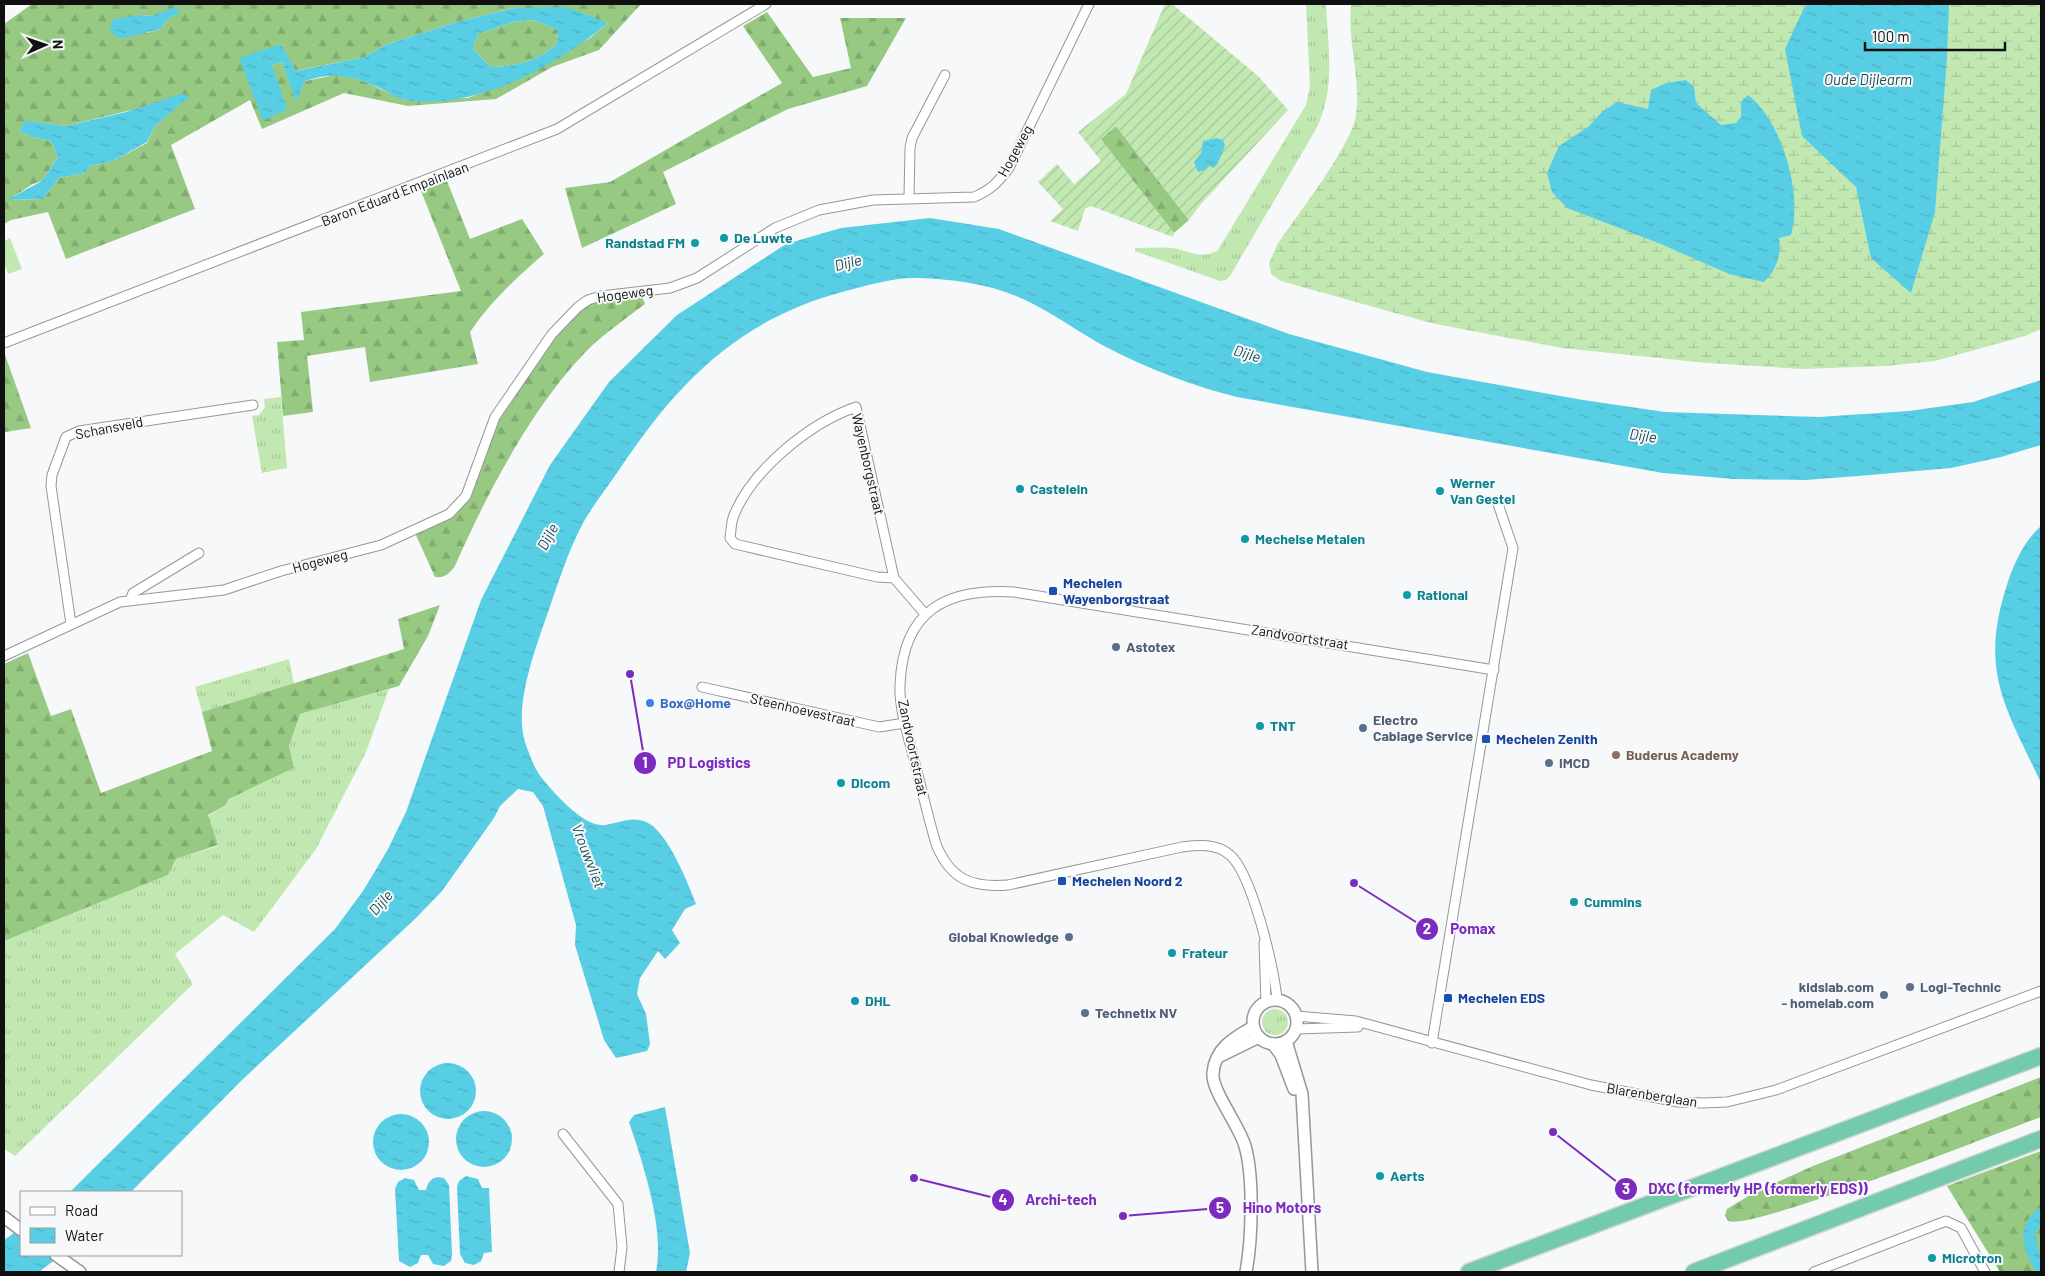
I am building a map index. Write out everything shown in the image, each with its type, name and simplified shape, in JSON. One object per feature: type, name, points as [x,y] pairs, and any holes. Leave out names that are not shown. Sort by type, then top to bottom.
[{"type":"highway","points":[[1469,1272],[2041,1056]]},
{"type":"highway","points":[[1694,1272],[2041,1139]]},
{"type":"street","name":"Baron Eduard Empainlaan","points":[[4,343],[557,129],[766,4]]},
{"type":"street","name":"Hogeweg","points":[[4,655],[71,624],[130,600],[224,590],[281,571],[381,545],[449,514],[461,502],[470,487],[485,441],[496,417],[545,343],[578,307],[601,296],[670,288],[697,278],[775,228],[819,210],[873,200],[909,197],[974,197],[996,185],[1009,168],[1089,4]]},
{"type":"street","points":[[909,197],[912,138],[945,74]]},
{"type":"street","name":"Schansveld","points":[[71,624],[51,486],[52,475],[62,442],[66,437],[79,431],[253,405]]},
{"type":"street","name":"Wayenborgstraat","points":[[894,578],[876,577],[735,544],[730,538],[733,516],[771,461],[806,432],[835,414],[856,407],[894,578],[925,614]]},
{"type":"street","points":[[1432,1043],[1513,548],[1498,501]]},
{"type":"street","name":"Hogeweg","points":[[130,600],[133,593],[199,553]]},
{"type":"street","name":"Zandvoortstraat","points":[[1271,1001],[1264,940],[1253,896],[1239,867],[1231,856],[1219,848],[1202,844],[1182,847],[1008,885],[989,887],[961,879],[946,864],[936,844],[905,723],[900,686],[904,653],[911,633],[925,614],[942,603],[960,595],[989,590],[1014,592],[1494,670]]},
{"type":"street","name":"Steenhoevestraat","points":[[702,687],[879,727],[905,723]]},
{"type":"street","name":"Blarenberglaan","points":[[1296,1016],[1356,1021],[1371,1027],[1591,1085],[1634,1094],[1678,1102],[1727,1102],[1776,1090],[2041,991]]},
{"type":"street","points":[[1256,1032],[1257,1010],[1271,1001],[1289,1005],[1296,1016],[1296,1029],[1286,1041],[1273,1044]]},
{"type":"street","name":"Blarenberglaan","points":[[1296,1029],[1371,1027]]},
{"type":"street","points":[[1256,1032],[1273,1044],[1281,1055],[1303,1114]]},
{"type":"street","points":[[1246,1272],[1250,1191],[1248,1163],[1239,1130],[1213,1082],[1213,1073],[1221,1049],[1228,1042],[1256,1032]]},
{"type":"street","points":[[1286,1041],[1302,1094],[1312,1272]]},
{"type":"street","points":[[563,1134],[618,1204],[622,1247],[619,1272]]},
{"type":"street","points":[[4,1217],[20,1229]]},
{"type":"street","points":[[1814,1272],[1946,1220],[1961,1228],[1985,1272]]},
{"type":"street","points":[[57,1256],[80,1272]]},
{"type":"green space","points":[[32,4],[641,4],[599,50],[552,67],[496,99],[408,106],[344,93],[262,129],[250,100],[171,145],[195,209],[66,259],[48,212],[11,220],[4,224],[4,24]],"holes":[[[514,8],[608,23],[590,38],[525,76],[468,98],[404,100],[366,82],[340,74],[305,81],[296,101],[282,62],[272,65],[281,44],[295,71],[365,57],[385,45],[457,22]],[[180,12],[166,20],[161,29],[146,33],[141,15],[152,16]],[[189,96],[154,127],[147,143],[113,161],[90,166],[85,173],[59,178],[43,199],[8,200],[33,184],[42,181],[58,157],[51,141],[32,137],[19,131],[25,122],[66,126]]]},
{"type":"green space","points":[[1165,4],[1172,4],[1258,76],[1288,110],[1201,204],[1189,220],[1116,126],[1101,139],[1174,233],[1173,237],[1091,206],[1085,209],[1078,231],[1050,221],[1063,209],[1038,182],[1057,164],[1074,184],[1101,161],[1078,132],[1126,94]]},
{"type":"green space","points":[[1306,4],[1326,4],[1329,68],[1326,99],[1322,114],[1316,129],[1230,276],[1226,280],[1220,281],[1135,251],[1135,248],[1167,248],[1206,255],[1218,250],[1306,105],[1310,86]]},
{"type":"green space","points":[[1351,4],[2041,4],[2041,329],[2025,336],[1935,361],[1885,366],[1802,369],[1707,363],[1562,348],[1431,323],[1281,281],[1271,274],[1269,263],[1277,245],[1345,144],[1356,115],[1357,87],[1350,18]]},
{"type":"green space","points":[[767,12],[813,77],[851,68],[840,18],[906,18],[867,86],[788,109],[663,172],[676,204],[582,248],[565,188],[610,182],[782,83],[743,26]]},
{"type":"green space","points":[[533,20],[558,30],[557,44],[534,59],[509,66],[491,67],[473,49],[478,34],[514,22]]},
{"type":"green space","points":[[1116,126],[1189,220],[1174,233],[1100,139]]},
{"type":"green space","points":[[447,181],[470,239],[522,219],[544,254],[504,290],[470,332],[478,364],[370,382],[365,347],[307,356],[313,412],[283,416],[277,342],[304,340],[301,312],[461,291],[421,191]]},
{"type":"green space","points":[[10,238],[22,269],[8,274],[4,263],[4,241]]},
{"type":"green space","points":[[641,294],[645,304],[597,341],[575,363],[554,389],[498,477],[455,566],[446,575],[435,577],[415,533],[457,510],[492,428],[563,326],[590,302]]},
{"type":"green space","points":[[4,352],[31,428],[5,432]]},
{"type":"green space","points":[[281,397],[287,468],[262,473],[252,416],[259,415],[265,407],[264,399]]},
{"type":"green space","points":[[440,605],[428,636],[399,686],[300,714],[289,746],[294,768],[229,799],[224,806],[208,815],[218,845],[176,859],[168,875],[4,941],[4,664],[28,653],[51,716],[71,709],[101,793],[212,751],[202,712],[404,649],[398,619]]},
{"type":"green space","points":[[289,659],[294,684],[202,712],[195,687]]},
{"type":"green space","points":[[389,689],[366,752],[316,849],[254,932],[223,915],[175,954],[193,984],[15,1156],[4,1149],[4,941],[168,875],[176,859],[218,846],[208,816],[224,806],[229,799],[294,768],[289,746],[300,714]]},
{"type":"green space","points":[[1275,1009],[1284,1013],[1288,1022],[1284,1031],[1275,1035],[1266,1031],[1262,1022],[1266,1013]]},
{"type":"green space","points":[[2041,1077],[2041,1117],[1878,1178],[1781,1211],[1747,1220],[1728,1221],[1725,1215],[1727,1209],[1755,1192],[1813,1166]]},
{"type":"green space","points":[[2041,1151],[2041,1272],[2000,1272],[1947,1186]]},
{"type":"water","name":"Oude Dijlearm","points":[[1808,4],[1949,4],[1947,58],[1935,212],[1911,293],[1871,258],[1856,187],[1802,136],[1785,49],[1804,8]]},
{"type":"water","points":[[175,7],[181,12],[166,20],[161,29],[120,39],[110,31],[113,19],[141,15],[152,16]]},
{"type":"water","points":[[566,7],[608,23],[564,55],[539,69],[487,92],[459,99],[432,102],[406,100],[353,78],[326,76],[305,81],[296,102],[282,62],[272,65],[287,109],[263,121],[239,58],[281,44],[296,71],[365,57],[385,45],[457,22],[514,8]],"holes":[[[533,20],[558,30],[557,44],[542,55],[518,64],[491,67],[473,49],[478,34],[514,22]]]},
{"type":"water","points":[[1686,80],[1694,87],[1696,103],[1721,125],[1736,123],[1741,117],[1741,102],[1748,95],[1771,122],[1780,140],[1792,180],[1794,218],[1791,235],[1779,238],[1780,250],[1777,262],[1764,282],[1729,274],[1661,244],[1567,208],[1552,192],[1547,173],[1559,146],[1588,127],[1602,112],[1617,102],[1648,109],[1651,90],[1666,83]]},
{"type":"water","points":[[181,94],[190,96],[154,127],[147,142],[113,161],[90,166],[85,173],[59,178],[43,199],[7,200],[42,181],[58,157],[51,141],[32,137],[19,131],[25,121],[66,126],[126,112]]},
{"type":"water","points":[[1217,138],[1223,140],[1225,146],[1217,165],[1213,168],[1209,165],[1205,170],[1198,172],[1194,162],[1201,153],[1203,141]]},
{"type":"water","points":[[930,218],[999,229],[1289,334],[1427,372],[1583,400],[1665,412],[1819,417],[1909,411],[1973,402],[2041,380],[2041,445],[2001,457],[1951,468],[1806,480],[1733,479],[1663,473],[1220,393],[1170,376],[1122,355],[1023,299],[971,283],[930,279],[899,279],[879,282],[805,304],[771,319],[713,359],[664,409],[641,439],[591,510],[577,534],[558,582],[527,680],[522,713],[522,728],[530,756],[541,777],[570,808],[588,821],[605,825],[626,820],[637,820],[648,823],[655,828],[670,847],[696,904],[685,909],[672,930],[680,943],[665,959],[658,951],[640,978],[637,994],[646,1014],[650,1044],[647,1051],[616,1058],[604,1040],[575,945],[576,925],[543,806],[533,792],[518,789],[500,806],[494,818],[442,891],[416,918],[242,1080],[132,1191],[71,1191],[335,929],[363,891],[387,851],[406,812],[481,600],[550,465],[609,382],[677,315],[786,244],[841,228]]},
{"type":"water","points":[[2041,526],[2041,783],[2017,733],[2001,690],[1996,668],[1995,644],[1998,618],[2012,571],[2019,554]]},
{"type":"water","points":[[448,1063],[459,1065],[468,1071],[474,1080],[476,1091],[474,1102],[468,1111],[459,1117],[448,1119],[437,1117],[428,1111],[422,1102],[420,1091],[422,1080],[428,1071],[437,1065]]},
{"type":"water","points":[[665,1107],[690,1253],[686,1272],[656,1272],[658,1236],[655,1217],[646,1177],[629,1122],[634,1115]]},
{"type":"water","points":[[484,1111],[495,1113],[504,1119],[510,1128],[512,1139],[510,1150],[504,1159],[495,1165],[484,1167],[473,1165],[464,1159],[458,1150],[456,1139],[458,1128],[464,1119],[473,1113]]},
{"type":"water","points":[[401,1114],[412,1116],[421,1122],[427,1131],[429,1142],[427,1153],[421,1162],[412,1168],[401,1170],[390,1168],[381,1162],[375,1153],[373,1142],[375,1131],[381,1122],[390,1116]]},
{"type":"water","points":[[466,1176],[478,1179],[482,1188],[489,1188],[492,1252],[484,1253],[481,1261],[474,1265],[465,1263],[460,1254],[457,1187],[459,1181]]},
{"type":"water","points":[[437,1177],[444,1178],[449,1185],[452,1255],[451,1261],[444,1266],[433,1264],[428,1255],[421,1255],[418,1263],[410,1267],[399,1261],[395,1189],[398,1182],[405,1178],[414,1180],[419,1190],[426,1190],[428,1183]]},
{"type":"water","points":[[2041,1207],[2041,1224],[2035,1233],[2041,1261],[2041,1272],[2036,1272],[2026,1252],[2023,1238],[2026,1224],[2030,1217]]},
{"type":"water","points":[[20,1229],[20,1256],[60,1256],[39,1272],[4,1272],[4,1240]]},
{"type":"place","name":"De Luwte","points":[[724,238]]},
{"type":"place","name":"Randstad FM","points":[[695,243]]},
{"type":"place","name":"Castelein","points":[[1020,489]]},
{"type":"place","name":"Werner Van Gestel","points":[[1440,491]]},
{"type":"place","name":"Mechelse Metalen","points":[[1245,539]]},
{"type":"place","name":"Mechelen Wayenborgstraat","points":[[1053,591]]},
{"type":"place","name":"Rational","points":[[1407,595]]},
{"type":"place","name":"Astotex","points":[[1116,647]]},
{"type":"place","name":"PD Logistics","points":[[630,674]]},
{"type":"place","name":"Box@Home","points":[[650,703]]},
{"type":"place","name":"TNT","points":[[1260,726]]},
{"type":"place","name":"Electro Cablage Service","points":[[1363,728]]},
{"type":"place","name":"Mechelen Zenith","points":[[1486,739]]},
{"type":"place","name":"Buderus Academy","points":[[1616,755]]},
{"type":"place","name":"IMCD","points":[[1549,763]]},
{"type":"place","name":"Dicom","points":[[841,783]]},
{"type":"place","name":"Mechelen Noord 2","points":[[1062,881]]},
{"type":"place","name":"Pomax","points":[[1354,883]]},
{"type":"place","name":"Cummins","points":[[1574,902]]},
{"type":"place","name":"Global Knowledge","points":[[1069,937]]},
{"type":"place","name":"Frateur","points":[[1172,953]]},
{"type":"place","name":"Logi-Technic","points":[[1910,987]]},
{"type":"place","name":"kidslab.com - homelab.com","points":[[1884,995]]},
{"type":"place","name":"Mechelen EDS","points":[[1448,998]]},
{"type":"place","name":"DHL","points":[[855,1001]]},
{"type":"place","name":"Technetix NV","points":[[1085,1013]]},
{"type":"place","name":"DXC (formerly HP (formerly EDS))","points":[[1553,1132]]},
{"type":"place","name":"Aerts","points":[[1380,1176]]},
{"type":"place","name":"Archi-tech","points":[[914,1178]]},
{"type":"place","name":"Hino Motors","points":[[1123,1216]]},
{"type":"place","name":"Microtron","points":[[1932,1258]]},
{"type":"water label","name":"Dijle","points":[[848,263]]},
{"type":"water label","name":"Dijle","points":[[1247,354]]},
{"type":"water label","name":"Dijle","points":[[1643,436]]},
{"type":"water label","name":"Dijle","points":[[548,537]]},
{"type":"water label","name":"Vrouwvliet","points":[[588,856]]},
{"type":"water label","name":"Dijle","points":[[381,903]]}]
